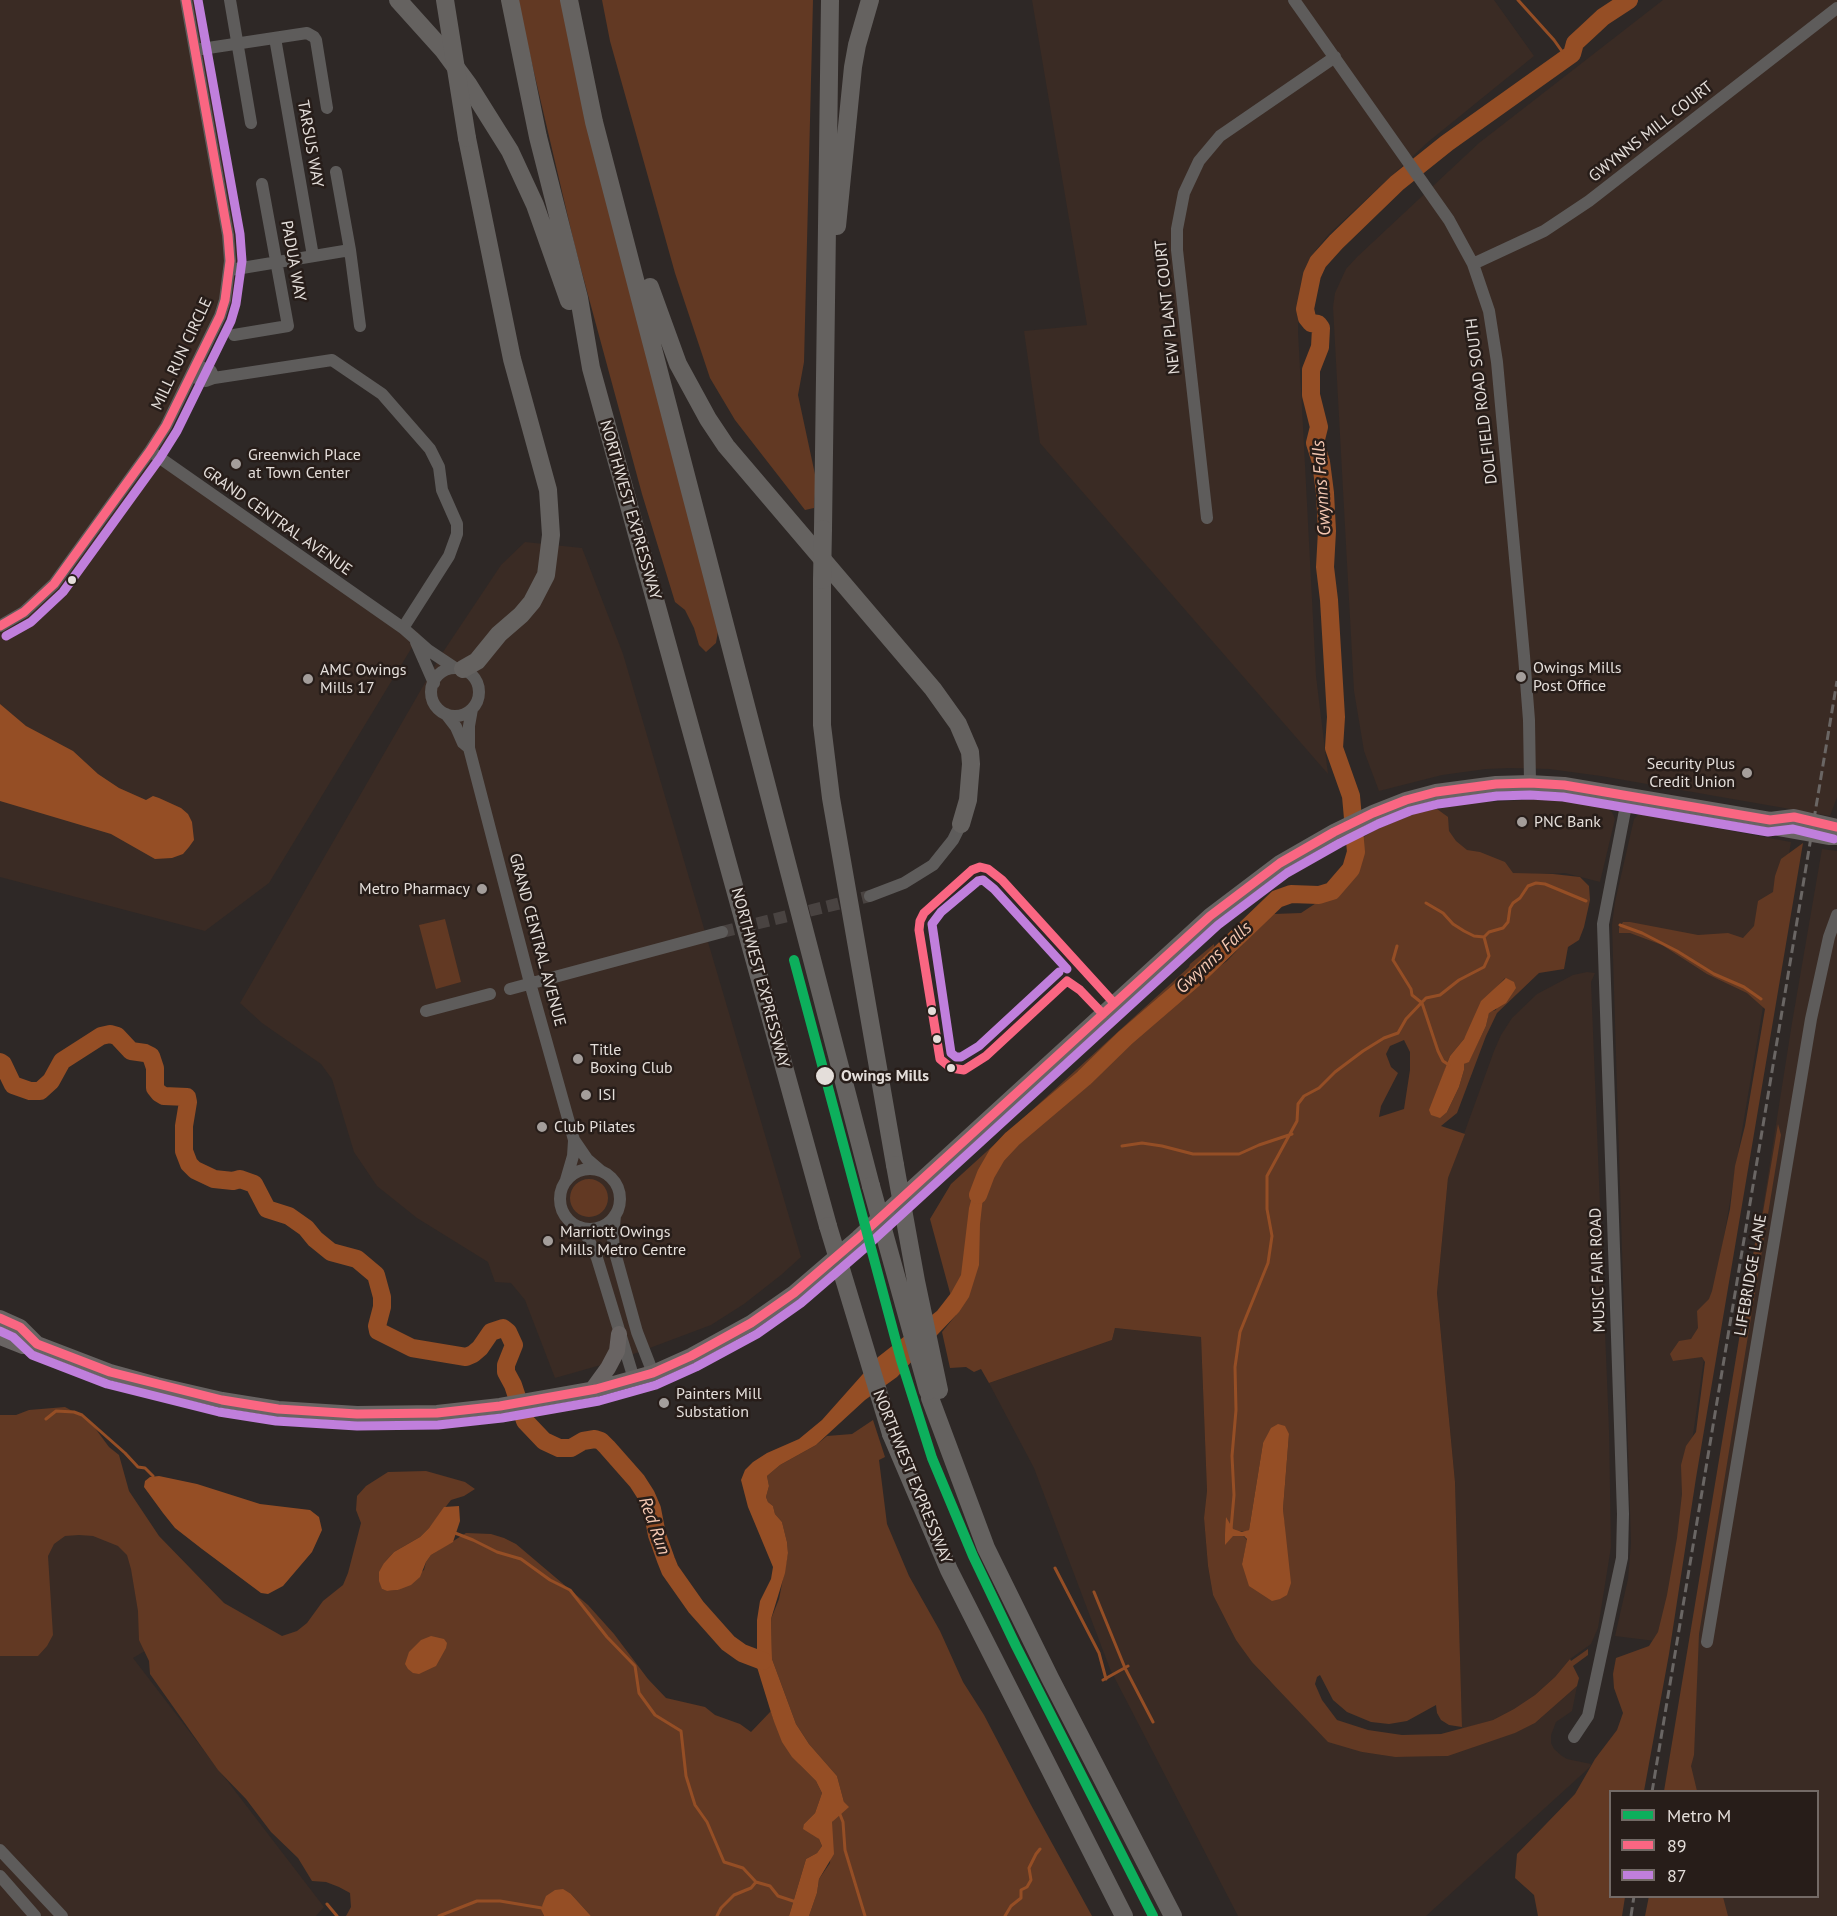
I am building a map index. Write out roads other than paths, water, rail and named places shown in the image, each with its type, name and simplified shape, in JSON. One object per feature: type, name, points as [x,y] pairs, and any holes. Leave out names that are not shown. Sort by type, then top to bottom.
[{"type":"highway","points":[[398,0],[443,50],[468,84],[510,151],[545,232],[591,368]]},
{"type":"highway","points":[[445,0],[485,235],[512,359],[548,490],[551,535],[546,575],[532,602],[477,661],[459,669]]},
{"type":"highway","name":"NORTHWEST EXPRESSWAY","points":[[510,0],[538,137],[579,298],[591,368],[828,1226],[891,1434],[948,1570],[1124,1916]]},
{"type":"highway","points":[[569,0],[594,122],[871,1186],[966,1497],[1000,1578],[1173,1916]]},
{"type":"highway","points":[[830,0],[822,725],[831,798],[934,1394]]},
{"type":"highway","points":[[825,350],[853,67],[856,45],[870,0]]},
{"type":"highway","points":[[594,122],[607,142],[666,336],[678,364],[708,419],[747,472],[933,689],[958,724],[970,752],[971,764],[968,800],[961,824]]},
{"type":"main road","points":[[0,1318],[20,1328],[37,1344],[110,1372],[222,1400],[278,1409],[394,1414],[449,1412],[500,1406],[592,1390],[653,1373],[691,1356],[751,1323],[818,1275],[1210,916],[1280,864],[1334,832],[1373,813],[1406,800],[1436,792],[1496,784],[1530,783],[1564,785],[1770,820],[1794,817],[1837,827]]},
{"type":"main road","points":[[1770,820],[1779,828],[1837,837]]},
{"type":"main road","points":[[592,1390],[614,1356],[619,1334]]},
{"type":"main road","points":[[0,1337],[23,1346],[37,1344]]},
{"type":"street","name":"MILL RUN CIRCLE","points":[[0,626],[24,612],[54,584],[150,451],[166,426],[220,316],[228,288],[230,270],[228,235],[186,0]]},
{"type":"street","points":[[230,0],[251,123]]},
{"type":"street","name":"DOLFIELD ROAD SOUTH","points":[[1294,0],[1429,190],[1462,241],[1473,264],[1490,318],[1497,362],[1528,696],[1530,783]]},
{"type":"street","name":"GWYNNS MILL COURT","points":[[1473,264],[1544,231],[1589,201],[1837,8]]},
{"type":"street","points":[[195,50],[303,33],[314,37],[327,108]]},
{"type":"street","name":"TARSUS WAY","points":[[275,38],[313,256]]},
{"type":"street","name":"NEW PLANT COURT","points":[[1207,518],[1176,250],[1177,229],[1184,193],[1199,161],[1220,136],[1335,57]]},
{"type":"street","points":[[336,172],[350,250],[360,326]]},
{"type":"street","name":"PADUA WAY","points":[[234,335],[288,326],[262,184]]},
{"type":"street","points":[[230,270],[350,250]]},
{"type":"street","points":[[193,370],[206,381],[332,360],[382,394],[430,450],[439,467],[442,490],[457,524],[458,534],[449,556],[403,628]]},
{"type":"street","name":"GRAND CENTRAL AVENUE","points":[[150,451],[403,628],[414,638],[459,669],[469,672],[477,683],[478,699],[472,709],[469,748],[530,983],[574,1140],[586,1159],[610,1176],[619,1193],[620,1204],[615,1215],[614,1249],[637,1332],[653,1373]]},
{"type":"street","name":"GRAND CENTRAL AVENUE","points":[[414,638],[434,683],[432,695],[434,703],[446,714],[456,727],[463,743],[469,748]]},
{"type":"street","points":[[434,683],[440,674],[459,669]]},
{"type":"street","points":[[446,714],[461,715],[472,709]]},
{"type":"street","name":"MUSIC FAIR ROAD","points":[[1574,1737],[1588,1716],[1622,1558],[1623,1515],[1603,924],[1628,795]]},
{"type":"street","points":[[870,896],[904,883],[933,865],[953,840],[961,824]]},
{"type":"street","name":"LIFEBRIDGE LANE","points":[[1707,1642],[1807,1042],[1829,937],[1837,915]]},
{"type":"street","points":[[510,989],[722,932]]},
{"type":"street","points":[[426,1011],[490,994]]},
{"type":"street","name":"GRAND CENTRAL AVENUE","points":[[574,1140],[573,1156],[560,1193],[560,1203],[568,1220],[580,1227],[597,1258],[634,1378]]},
{"type":"street","points":[[566,1180],[580,1170],[590,1168],[600,1170]]},
{"type":"street","points":[[580,1227],[590,1229],[599,1227],[608,1223],[615,1215]]},
{"type":"street","points":[[0,1850],[62,1916]]},
{"type":"street","points":[[0,1876],[35,1916]]},
{"type":"waterway","points":[[1518,0],[1566,57]]},
{"type":"waterway","name":"Gwynns Falls","points":[[978,1195],[997,1155],[1012,1139],[1084,1078],[1125,1038],[1197,976],[1277,899],[1291,894],[1319,895],[1332,891],[1351,869],[1356,852],[1351,796],[1334,748],[1336,717],[1325,567],[1327,531],[1325,493],[1321,462],[1315,443],[1319,427],[1311,395],[1311,370],[1320,347],[1321,328],[1318,324],[1311,323],[1305,309],[1312,275],[1318,262],[1336,242],[1397,183],[1447,143],[1572,54],[1575,43],[1603,17],[1629,0]]},
{"type":"waterway","points":[[1231,1529],[1234,1495],[1232,1456],[1236,1410],[1235,1367],[1240,1332],[1268,1263],[1272,1236],[1267,1209],[1267,1176],[1297,1121],[1298,1104],[1304,1096],[1319,1088],[1335,1072],[1363,1051],[1384,1038],[1398,1033],[1406,1019],[1426,998],[1440,995],[1459,980],[1484,967],[1489,956],[1484,937],[1489,932],[1503,928],[1508,922],[1510,908],[1528,886],[1536,883],[1545,884],[1586,901]]},
{"type":"waterway","points":[[1426,903],[1443,913],[1453,924],[1464,931],[1474,936],[1484,937]]},
{"type":"waterway","points":[[1620,925],[1642,933],[1677,951],[1714,974],[1744,987],[1761,999]]},
{"type":"waterway","points":[[1397,946],[1393,960],[1411,989],[1412,995],[1422,1003],[1438,1051],[1443,1061],[1449,1065]]},
{"type":"waterway","name":"Red Run","points":[[0,1062],[13,1085],[30,1091],[40,1091],[51,1081],[62,1061],[101,1036],[110,1034],[117,1036],[131,1051],[151,1056],[155,1068],[155,1088],[159,1093],[164,1096],[187,1097],[184,1151],[189,1164],[195,1170],[214,1179],[233,1181],[240,1179],[254,1184],[267,1209],[289,1216],[306,1228],[331,1252],[357,1259],[376,1275],[382,1297],[378,1331],[412,1348],[466,1357],[480,1348],[491,1332],[503,1328],[508,1332],[514,1345],[506,1365],[506,1372],[513,1385],[525,1421],[544,1441],[559,1448],[571,1448],[583,1441],[595,1439],[607,1447],[637,1481],[646,1495],[670,1570],[696,1607],[728,1643],[742,1653],[763,1661]]},
{"type":"waterway","points":[[1122,1146],[1142,1143],[1193,1154],[1239,1154],[1292,1134]]},
{"type":"waterway","points":[[46,1419],[56,1411],[82,1415],[138,1467],[145,1468],[153,1476]]},
{"type":"waterway","points":[[455,1533],[497,1552],[521,1559],[550,1580],[570,1590],[607,1637],[635,1666],[639,1693],[655,1715],[681,1731],[686,1776],[695,1805],[707,1822],[724,1862],[743,1868],[756,1882],[770,1886],[778,1896],[796,1902]]},
{"type":"waterway","points":[[1055,1568],[1099,1653],[1106,1679]]},
{"type":"waterway","points":[[1094,1592],[1125,1668],[1153,1722]]},
{"type":"waterway","points":[[1103,1680],[1128,1666]]},
{"type":"waterway","points":[[839,1812],[843,1822],[845,1850],[865,1916]]},
{"type":"waterway","points":[[1005,1916],[1011,1906],[1021,1898],[1021,1890],[1027,1887],[1031,1880],[1029,1868],[1040,1849]]},
{"type":"waterway","points":[[717,1916],[721,1908],[734,1895],[751,1888],[756,1882]]},
{"type":"waterway","points":[[439,1916],[477,1901],[500,1901],[542,1908],[546,1916]]},
{"type":"waterway","points":[[327,1904],[337,1916]]},
{"type":"tunnel","points":[[722,932],[870,896]]},
{"type":"railway","points":[[1652,1790],[1837,681]]},
{"type":"railway","points":[[1631,1916],[1634,1898]]},
{"type":"metro line","name":"M","points":[[794,960],[901,1360],[932,1458],[973,1556],[1016,1646],[1153,1916]]},
{"type":"place","name":"Greenwich Place at Town Center","points":[[236,464]]},
{"type":"place","name":"Owings Mills Post Office","points":[[1521,677]]},
{"type":"place","name":"AMC Owings Mills 17","points":[[308,679]]},
{"type":"place","name":"Security Plus Credit Union","points":[[1747,773]]},
{"type":"place","name":"PNC Bank","points":[[1522,822]]},
{"type":"place","name":"Metro Pharmacy","points":[[482,889]]},
{"type":"place","name":"Title Boxing Club","points":[[578,1059]]},
{"type":"place","name":"Owings Mills","points":[[825,1076]]},
{"type":"place","name":"ISI","points":[[586,1095]]},
{"type":"place","name":"Club Pilates","points":[[542,1127]]},
{"type":"place","name":"Marriott Owings Mills Metro Centre","points":[[548,1241]]},
{"type":"place","name":"Painters Mill Substation","points":[[664,1403]]}]
